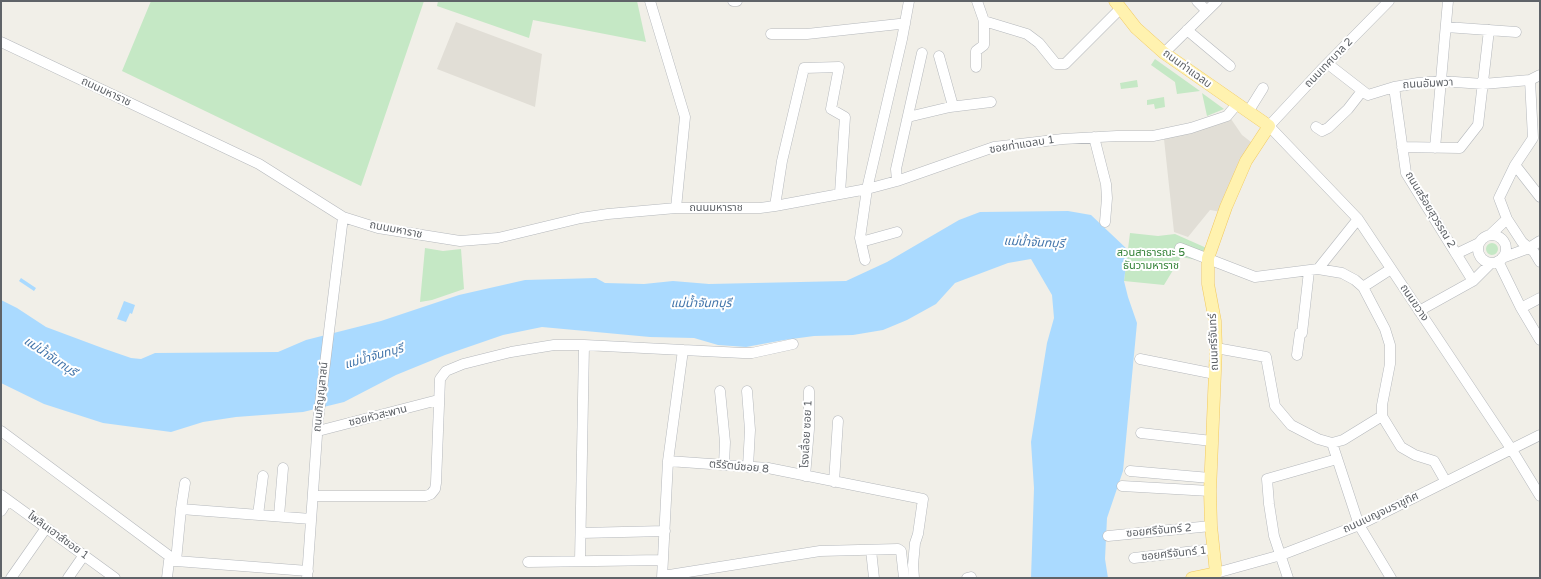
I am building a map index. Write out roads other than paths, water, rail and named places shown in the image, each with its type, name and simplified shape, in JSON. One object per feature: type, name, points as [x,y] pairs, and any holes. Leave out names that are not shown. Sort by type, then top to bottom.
[{"type":"main road","name":"ถนนท่าแฉลบ","points":[[1118,5],[1136,28],[1164,53],[1269,126]]},
{"type":"main road","name":"ถนนศรีจันทร์","points":[[1216,576],[1211,526],[1210,478],[1216,348],[1215,321],[1208,284],[1208,258],[1226,207],[1246,162],[1269,126]]},
{"type":"main road","points":[[1192,578],[1216,576]]},
{"type":"street","points":[[650,1],[685,117],[676,208]]},
{"type":"street","points":[[865,260],[860,238],[867,190],[909,1]]},
{"type":"street","points":[[976,67],[975,53],[983,46],[985,42],[984,21],[977,1]]},
{"type":"street","points":[[1197,1],[1206,10]]},
{"type":"street","points":[[1164,53],[1206,10],[1217,1]]},
{"type":"street","name":"ถนนเทศบาล 2","points":[[1269,126],[1389,1]]},
{"type":"street","points":[[1435,148],[1448,1]]},
{"type":"street","points":[[984,21],[1027,34],[1039,43],[1056,64],[1065,64],[1118,5]]},
{"type":"street","points":[[771,34],[806,34],[905,24]]},
{"type":"street","points":[[1446,27],[1516,32]]},
{"type":"street","points":[[1187,30],[1230,66]]},
{"type":"street","points":[[1402,147],[1460,148],[1478,125],[1489,30]]},
{"type":"street","name":"ถนนมหาราช","points":[[1,42],[259,164],[343,217],[378,228],[460,241],[498,238],[581,218],[608,214],[676,208],[760,208]]},
{"type":"street","points":[[897,181],[896,170],[922,53]]},
{"type":"street","points":[[938,56],[953,106]]},
{"type":"street","points":[[1316,127],[1322,131],[1328,128],[1348,109],[1362,91],[1328,64]]},
{"type":"street","points":[[775,206],[782,161],[804,68],[839,67],[831,109],[845,117],[840,194]]},
{"type":"street","name":"ถนนอัมพวา","points":[[1362,91],[1368,95],[1394,87],[1441,81],[1483,84],[1530,80],[1540,75]]},
{"type":"street","points":[[1530,80],[1537,122],[1537,140],[1515,165],[1499,198],[1507,219],[1522,242],[1534,252],[1540,262]]},
{"type":"street","name":"ถนนสร้อยสุวรรณ 2","points":[[1394,87],[1406,173],[1456,254],[1476,279]]},
{"type":"street","points":[[1248,112],[1263,88]]},
{"type":"street","points":[[908,117],[953,106],[991,102]]},
{"type":"street","name":"ซอยท่าแฉลบ 1","points":[[760,208],[867,190],[994,147],[1063,139],[1153,136],[1186,129],[1227,116],[1237,104]]},
{"type":"street","name":"ถนนขวาง","points":[[1269,126],[1358,220],[1512,450],[1540,496]]},
{"type":"street","points":[[1094,137],[1106,184],[1106,222]]},
{"type":"street","points":[[1515,165],[1540,197]]},
{"type":"street","name":"ถนนภิญญสาสน์","points":[[308,574],[318,426],[329,319],[343,217]]},
{"type":"street","points":[[1456,254],[1479,244],[1507,219]]},
{"type":"street","points":[[1297,355],[1313,270],[1358,220]]},
{"type":"street","points":[[861,242],[897,232]]},
{"type":"street","points":[[1490,235],[1499,238],[1502,241],[1505,250],[1498,263]]},
{"type":"street","points":[[1419,311],[1476,279],[1498,263],[1540,241]]},
{"type":"street","points":[[1479,244],[1478,253],[1480,257],[1487,262],[1498,263]]},
{"type":"street","points":[[1180,248],[1254,277],[1313,270],[1342,273],[1355,280],[1363,287],[1385,329],[1390,345],[1390,364],[1382,405],[1382,416],[1402,447],[1415,455],[1434,461],[1446,482]]},
{"type":"street","points":[[1498,263],[1521,308],[1540,340]]},
{"type":"street","points":[[1363,287],[1391,269]]},
{"type":"street","points":[[1521,308],[1540,298]]},
{"type":"street","points":[[313,496],[426,496],[431,494],[436,484],[440,379],[442,374],[452,368],[528,349],[554,345],[584,345],[752,353],[793,344]]},
{"type":"street","points":[[580,561],[584,345]]},
{"type":"street","points":[[1216,348],[1266,357],[1275,406],[1291,425],[1318,439],[1332,444],[1343,440],[1382,416]]},
{"type":"street","points":[[683,350],[668,461],[662,577],[709,573],[820,551],[900,549],[904,578]]},
{"type":"street","points":[[1140,359],[1215,374]]},
{"type":"street","points":[[720,391],[725,442],[724,466]]},
{"type":"street","points":[[747,391],[750,430],[748,467]]},
{"type":"street","name":"โรงเลื่อย ซอย 1","points":[[805,476],[809,428],[809,391]]},
{"type":"street","name":"ซอยหัวสะพาน","points":[[318,426],[438,400]]},
{"type":"street","points":[[834,482],[838,421]]},
{"type":"street","points":[[1,431],[176,561]]},
{"type":"street","points":[[1141,433],[1212,441]]},
{"type":"street","name":"ถนนเบญจมราชูทิศ","points":[[1216,576],[1281,555],[1359,525],[1540,435]]},
{"type":"street","points":[[1332,444],[1359,525],[1387,577]]},
{"type":"street","points":[[1288,578],[1274,536],[1267,479],[1337,459]]},
{"type":"street","name":"ตรีรัตน์ซอย 8","points":[[668,461],[768,468],[923,499],[918,534],[915,543],[913,565],[914,578]]},
{"type":"street","points":[[279,516],[283,468]]},
{"type":"street","points":[[1130,471],[1210,478]]},
{"type":"street","points":[[258,515],[263,476]]},
{"type":"street","points":[[176,561],[185,483]]},
{"type":"street","points":[[1122,486],[1210,491]]},
{"type":"street","points":[[1,511],[5,498]]},
{"type":"street","name":"ไพลินเฮาส์ซอย 1","points":[[5,498],[115,578]]},
{"type":"street","points":[[181,509],[279,516],[311,520]]},
{"type":"street","name":"ซอยศรีจันทร์ 2","points":[[1108,536],[1211,526]]},
{"type":"street","points":[[11,578],[46,528]]},
{"type":"street","points":[[581,533],[665,531]]},
{"type":"street","name":"ซอยศรีจันทร์ 1","points":[[1134,558],[1213,549]]},
{"type":"street","points":[[871,550],[874,578]]},
{"type":"street","points":[[68,578],[84,555]]},
{"type":"street","points":[[528,562],[663,560]]},
{"type":"street","points":[[167,578],[169,561],[308,574]]},
{"type":"water","name":"แม่น้ำจันทบุรี","points":[[1068,211],[1091,215],[1128,250],[1124,281],[1137,323],[1123,471],[1107,518],[1105,559],[1108,578],[1031,578],[1034,488],[1031,442],[1047,343],[1054,318],[1052,295],[1031,259],[1008,263],[955,283],[936,304],[907,320],[883,330],[853,335],[814,336],[746,347],[718,345],[694,338],[650,337],[542,327],[503,335],[445,355],[396,375],[344,402],[303,412],[236,417],[203,422],[171,432],[103,423],[44,404],[1,383],[1,300],[17,308],[46,327],[131,358],[141,359],[155,353],[278,352],[306,340],[381,321],[459,295],[525,280],[596,278],[605,283],[644,284],[673,281],[709,284],[846,281],[887,262],[959,220],[980,212]]},
{"type":"water","points":[[21,278],[36,288],[34,291],[19,281]]},
{"type":"water","points":[[124,301],[135,305],[132,314],[130,313],[126,322],[117,319]]},
{"type":"park label","name":"สวนสาธารณะ 5 ธันวามหาราช","points":[[1151,259]]}]
